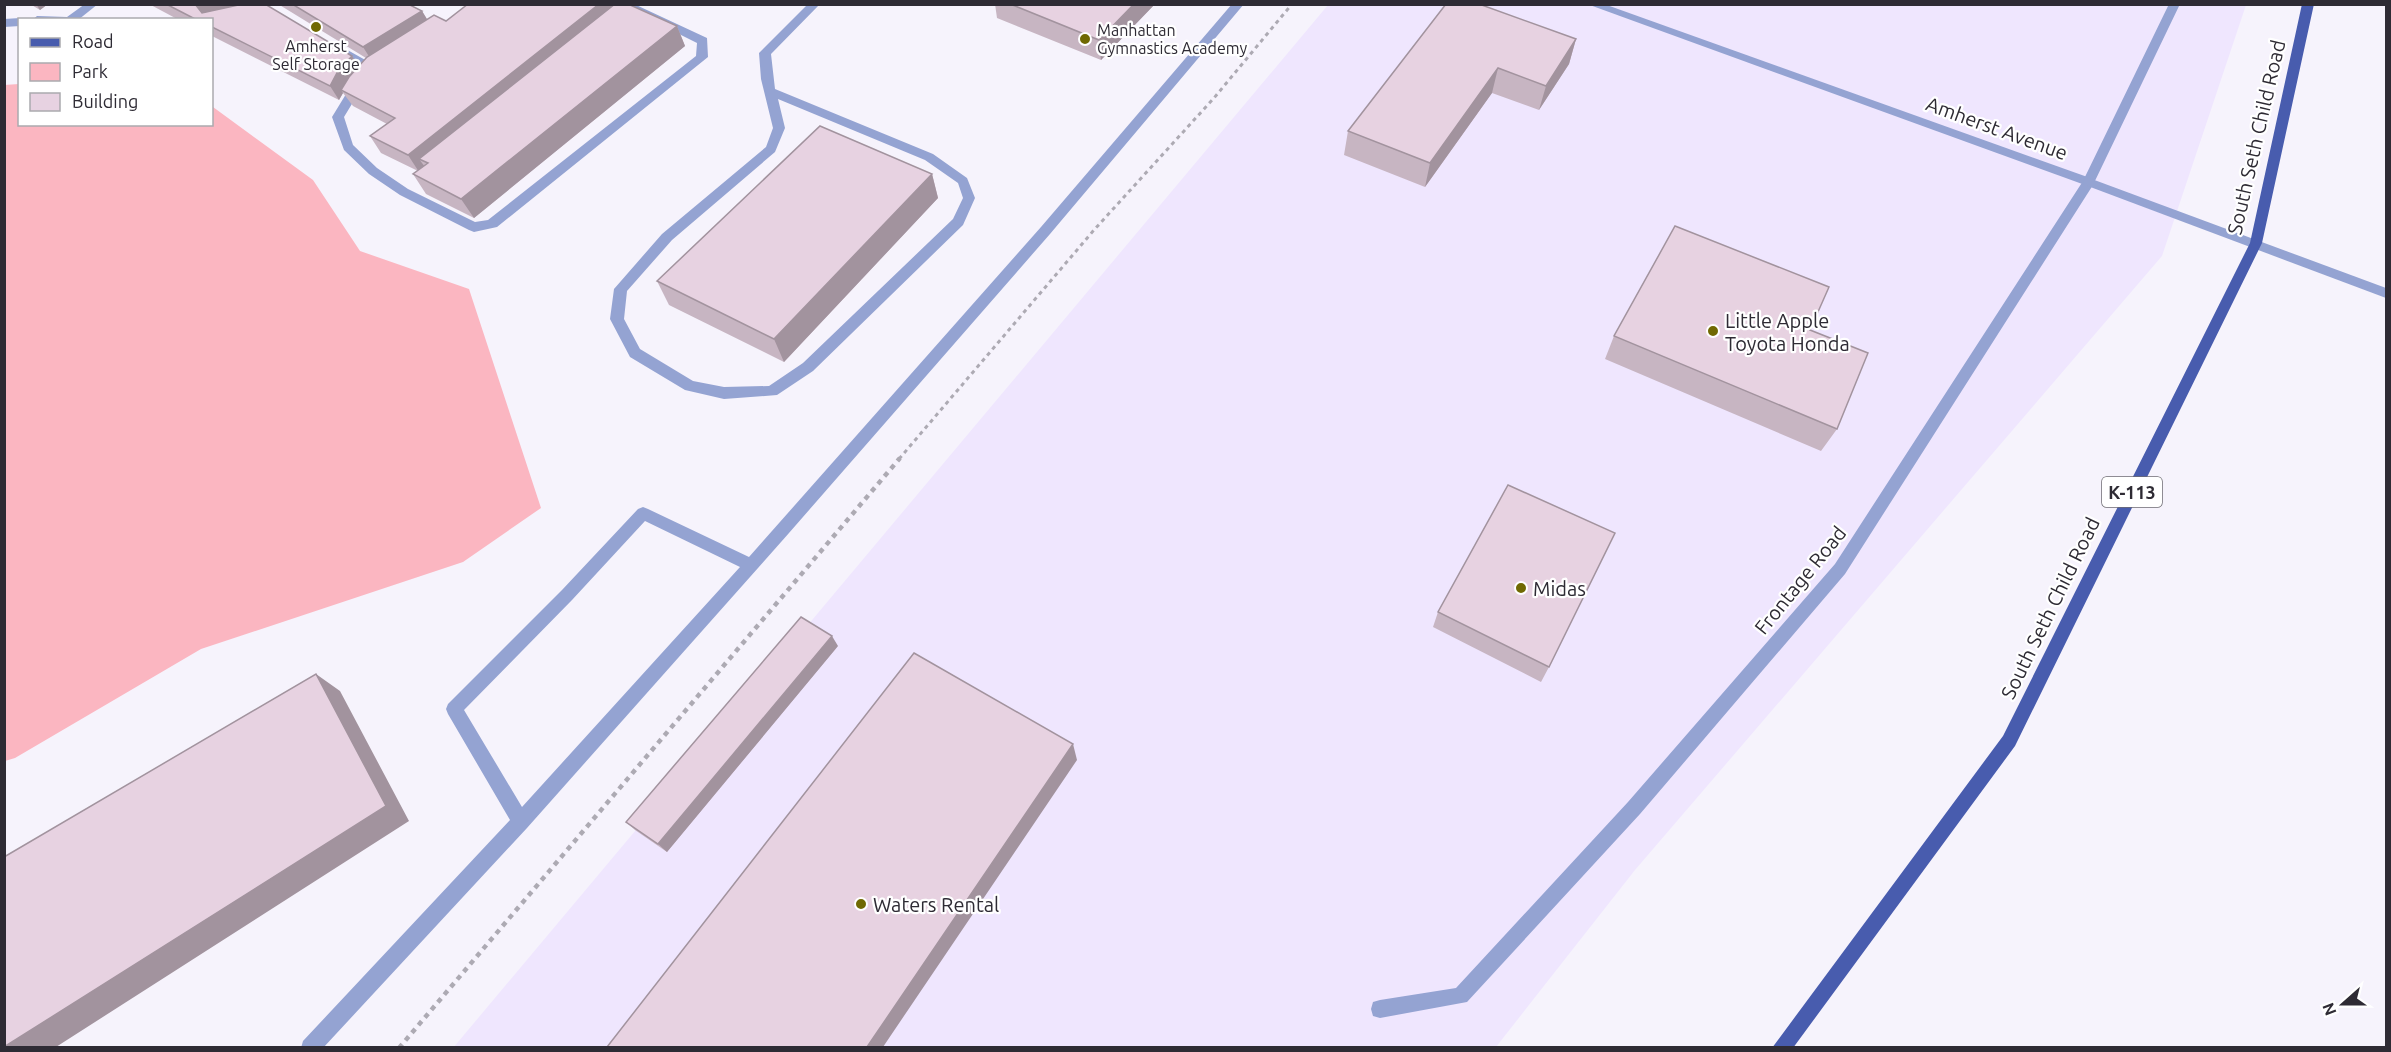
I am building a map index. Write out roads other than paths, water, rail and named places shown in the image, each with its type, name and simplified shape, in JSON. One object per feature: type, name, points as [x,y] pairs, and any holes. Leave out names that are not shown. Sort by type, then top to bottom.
[{"type":"main road","name":"South Seth Child Road","points":[[1781,1047],[2009,741],[2256,243],[2308,4]]},
{"type":"street","points":[[73,18],[93,4]]},
{"type":"street","points":[[770,91],[929,157],[963,181],[969,198],[958,222],[808,367],[772,391],[724,393],[690,386],[635,353],[616,319],[621,289],[668,237],[771,149],[779,128],[770,91],[765,53],[815,4]]},
{"type":"street","points":[[310,1047],[401,953],[521,822],[751,565],[1126,139],[1239,4]]},
{"type":"street","name":"Amherst Avenue","points":[[1592,4],[2089,182],[2386,293]]},
{"type":"street","name":"Frontage Road","points":[[1380,1009],[1461,996],[1634,808],[1840,569],[2089,182],[2175,4]]},
{"type":"street","points":[[322,39],[377,66],[352,90],[338,117],[348,147],[373,171],[408,188],[474,227],[492,224],[702,57],[703,42],[627,10]]},
{"type":"street","points":[[521,822],[454,709],[567,595],[643,513],[751,565]]},
{"type":"place","name":"Amherst Self Storage","points":[[316,27]]},
{"type":"place","name":"Manhattan Gymnastics Academy","points":[[1085,39]]},
{"type":"place","name":"Little Apple Toyota Honda","points":[[1713,331]]},
{"type":"place","name":"Midas","points":[[1521,588]]},
{"type":"place","name":"Waters Rental","points":[[861,904]]}]
